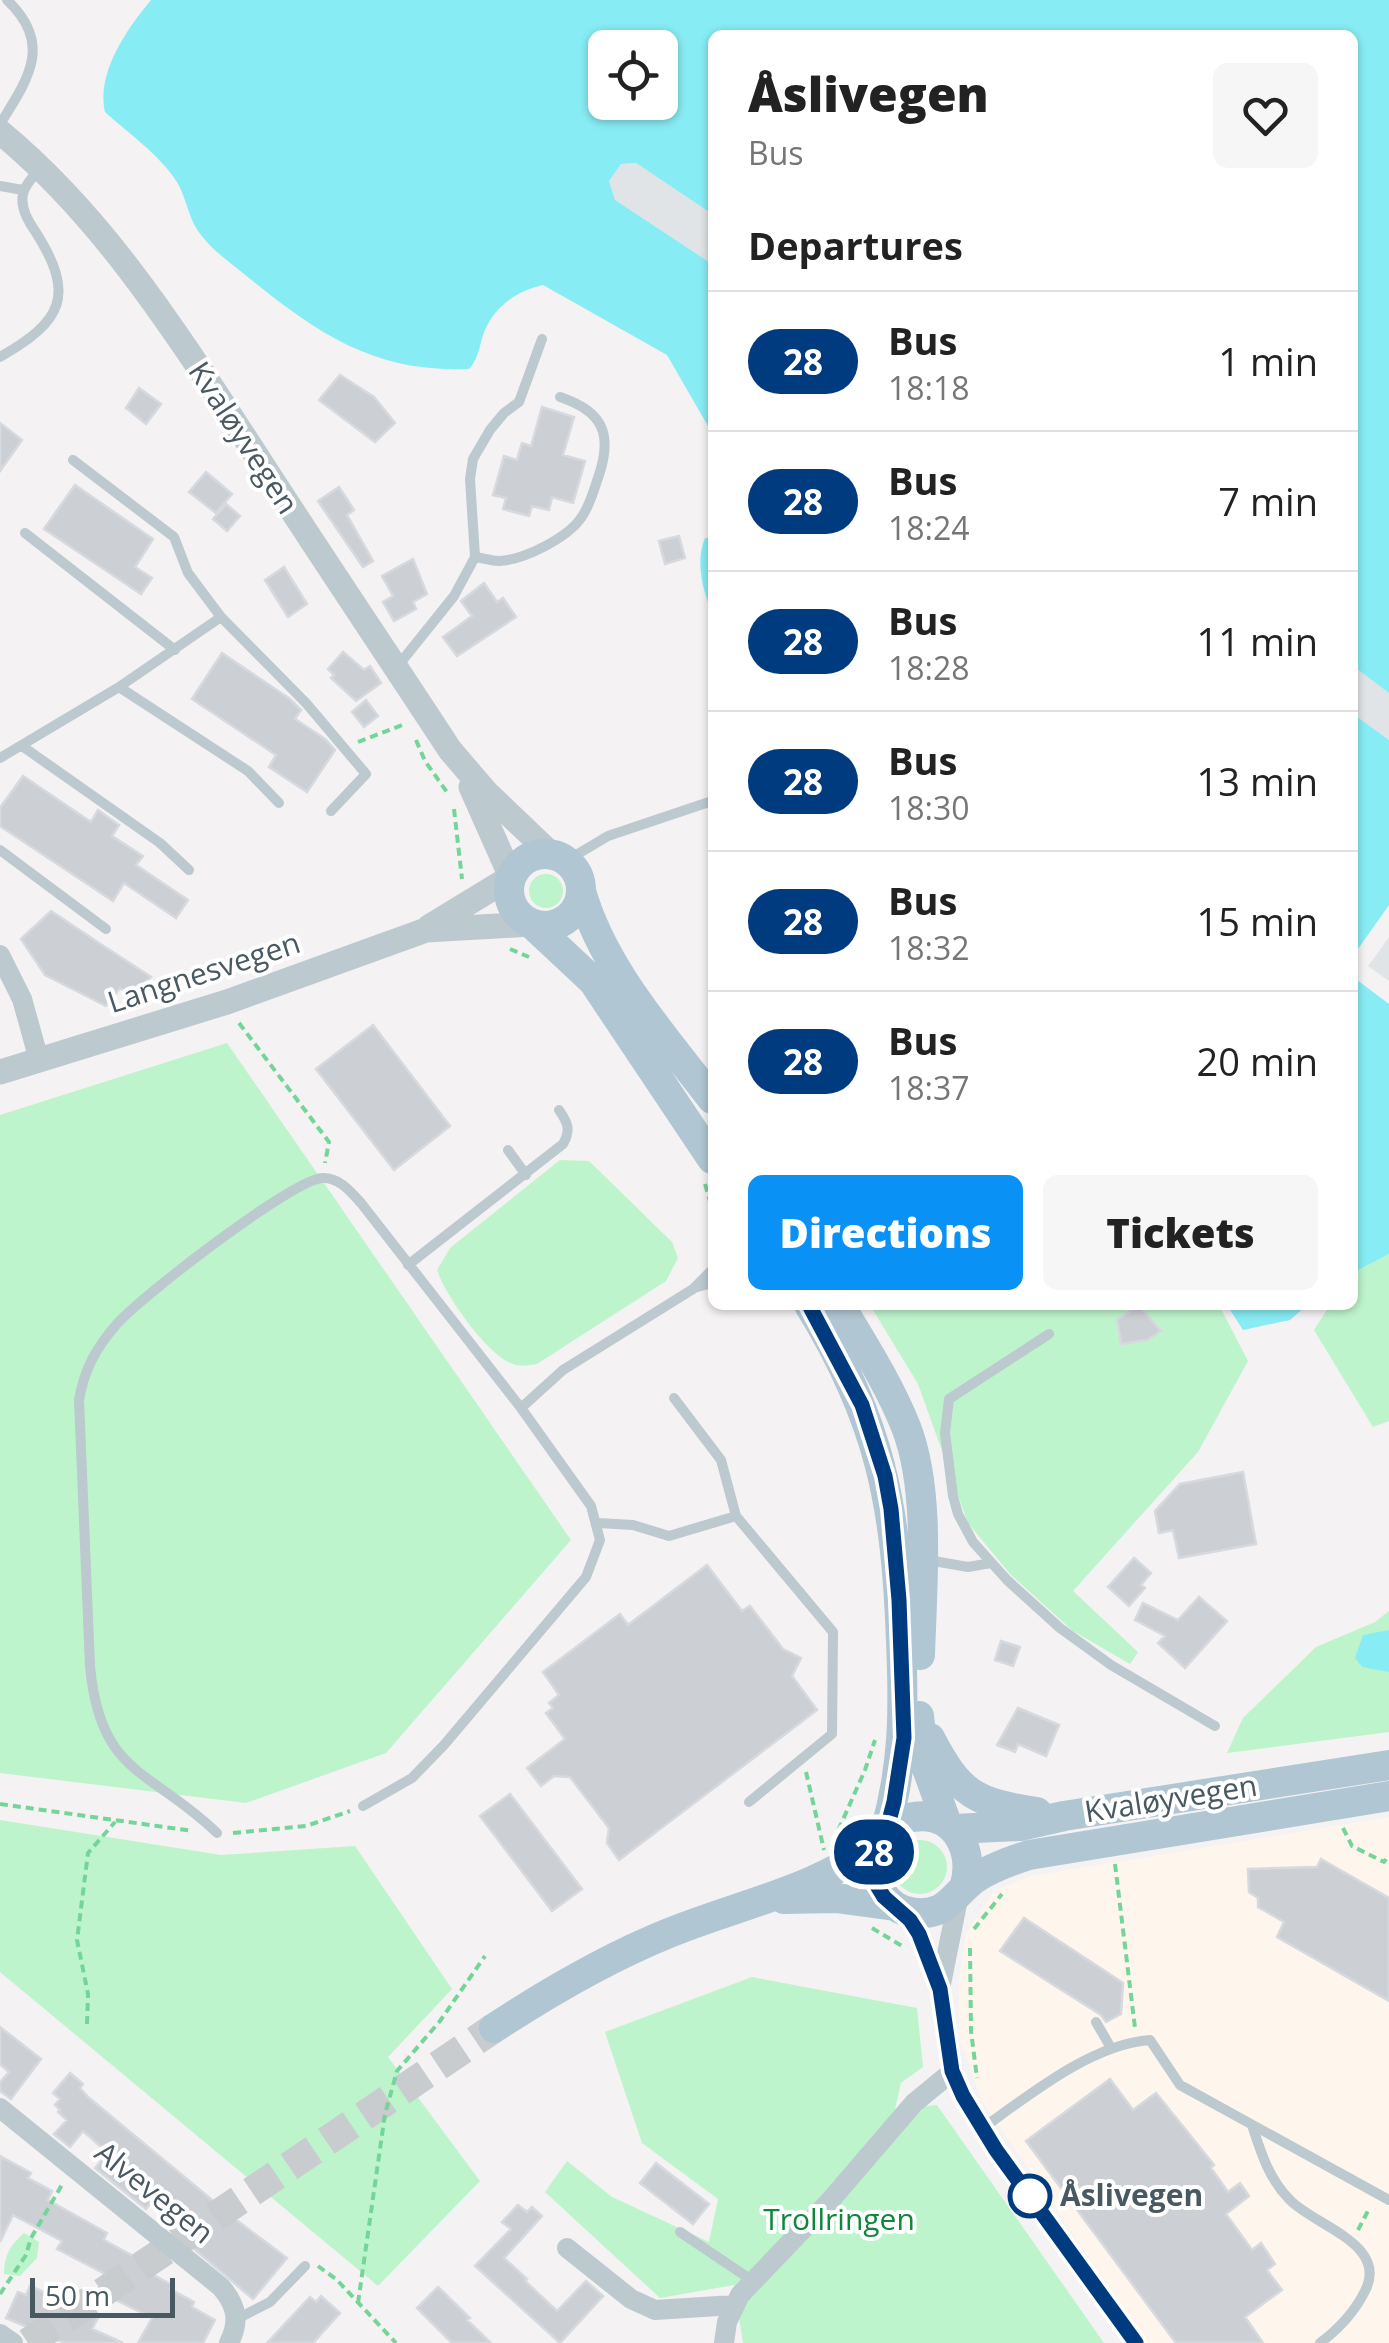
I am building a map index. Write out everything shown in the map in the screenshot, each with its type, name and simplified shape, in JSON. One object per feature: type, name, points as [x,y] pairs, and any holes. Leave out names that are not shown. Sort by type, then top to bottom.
[{"type":"main road","points":[[708,1094],[599,939],[578,874],[559,857],[541,854],[523,861],[511,877],[510,900],[515,910],[592,981],[708,1153]]},
{"type":"main road","points":[[532,924],[561,923],[576,910],[581,891]]},
{"type":"main road","points":[[812,1310],[862,1405],[885,1476],[891,1509],[900,1610],[904,1738],[872,1870],[876,1884],[897,1908]]},
{"type":"main road","points":[[766,1899],[836,1898],[926,1914],[939,1910],[962,1891],[969,1873],[964,1842],[950,1826],[924,1760],[919,1712],[922,1500],[906,1428],[843,1310]]},
{"type":"main road","points":[[919,1712],[948,1773],[980,1800],[1064,1816]]},
{"type":"main road","name":"Kvaløyvegen","points":[[950,1826],[1020,1826],[1389,1765]]},
{"type":"main road","name":"Kvaløyvegen","points":[[962,1891],[992,1870],[1030,1854],[1389,1796]]},
{"type":"main road","points":[[494,2028],[560,1986],[627,1952],[845,1865],[908,1818],[922,1816],[950,1826]]},
{"type":"street","name":"Kvaløyvegen","points":[[0,132],[41,168],[97,228],[163,317],[461,764],[511,877]]},
{"type":"street","name":"Kvaløyvegen","points":[[461,764],[559,857]]},
{"type":"street","name":"Langnesvegen","points":[[0,1072],[226,1002],[426,930],[511,877]]},
{"type":"street","name":"Langnesvegen","points":[[426,930],[532,924]]},
{"type":"street","points":[[0,954],[22,999],[39,1060]]},
{"type":"street","points":[[940,1989],[962,1891]]},
{"type":"street","points":[[897,1908],[919,1934],[940,1989],[952,2071],[963,2096],[982,2129],[1136,2343]]},
{"type":"street","points":[[724,2343],[734,2305],[753,2281],[829,2202],[914,2102],[952,2071]]},
{"type":"street","name":"Alvevegen","points":[[0,2108],[212,2279],[229,2296],[237,2319]]},
{"type":"street","points":[[567,2248],[630,2299],[656,2310],[734,2305]]},
{"type":"street","points":[[229,2343],[237,2319]]},
{"type":"street","points":[[0,2334],[13,2343]]},
{"type":"lane","points":[[0,124],[28,79],[34,60],[28,22],[7,0]]},
{"type":"lane","points":[[0,357],[25,342],[49,321],[58,307],[61,293],[55,266],[29,222],[22,200],[23,190],[41,168]]},
{"type":"lane","points":[[0,186],[23,190]]},
{"type":"lane","points":[[396,668],[454,596],[476,557],[470,479],[474,459],[496,422],[518,402],[542,339]]},
{"type":"lane","points":[[476,557],[500,561],[540,549],[566,534],[588,508],[606,454],[606,435],[592,412],[560,397]]},
{"type":"lane","points":[[72,460],[174,537],[188,574],[221,617],[306,703],[366,774],[332,812]]},
{"type":"lane","points":[[25,532],[174,650]]},
{"type":"lane","points":[[0,758],[119,686],[221,617]]},
{"type":"lane","points":[[119,686],[248,770],[279,803]]},
{"type":"lane","points":[[22,746],[160,843],[189,870]]},
{"type":"lane","points":[[559,857],[708,802]]},
{"type":"lane","points":[[0,850],[106,929]]},
{"type":"lane","points":[[408,1264],[563,1144],[568,1123],[559,1110]]},
{"type":"lane","points":[[508,1150],[526,1175]]},
{"type":"lane","points":[[217,1833],[198,1814],[134,1771],[103,1729],[96,1709],[90,1666],[78,1400],[90,1360],[120,1320],[269,1206],[306,1182],[322,1178],[346,1187],[521,1408],[591,1506],[600,1540],[596,1558],[568,1600],[427,1764],[396,1788],[363,1806]]},
{"type":"lane","points":[[521,1408],[563,1370],[693,1288],[708,1274]]},
{"type":"lane","points":[[693,1288],[708,1284]]},
{"type":"lane","points":[[1049,1334],[955,1393],[946,1408],[958,1514],[973,1542],[1034,1606],[1084,1646],[1214,1726]]},
{"type":"lane","points":[[674,1398],[721,1460],[736,1516],[833,1632],[832,1734],[750,1802]]},
{"type":"lane","points":[[598,1523],[633,1525],[669,1536],[736,1516]]},
{"type":"lane","points":[[921,1557],[968,1567],[991,1563]]},
{"type":"lane","points":[[1096,2022],[1111,2048]]},
{"type":"lane","points":[[982,2129],[1019,2102],[1111,2048],[1150,2040],[1180,2085],[1389,2200]]},
{"type":"lane","points":[[1252,2124],[1265,2166],[1291,2202],[1367,2255],[1372,2270],[1368,2285],[1340,2328],[1320,2343]]},
{"type":"lane","points":[[680,2232],[753,2281]]},
{"type":"lane","points":[[237,2319],[270,2302],[305,2266]]},
{"type":"path","points":[[344,748],[409,722]]},
{"type":"path","points":[[448,794],[456,814],[462,886]]},
{"type":"path","points":[[226,1002],[330,1142],[322,1178]]},
{"type":"path","points":[[803,1758],[826,1856],[866,1770],[876,1731]]},
{"type":"path","points":[[0,1804],[217,1833],[306,1826],[363,1806]]},
{"type":"path","points":[[87,2024],[88,1994],[77,1940],[88,1853],[115,1822]]},
{"type":"path","points":[[1327,1831],[1358,1826]]},
{"type":"path","points":[[1343,1828],[1352,1846],[1386,1860]]},
{"type":"path","points":[[1130,1862],[1115,1864],[1136,2041]]},
{"type":"path","points":[[963,2096],[977,2079],[970,2016],[971,1937],[992,1902],[1011,1888]]},
{"type":"path","points":[[863,1924],[912,1953]]},
{"type":"path","points":[[358,2303],[385,2114],[398,2070],[440,2021],[484,1956]]},
{"type":"path","points":[[0,2294],[26,2255],[31,2238],[57,2197],[71,2164]]},
{"type":"path","points":[[1351,2243],[1377,2194]]},
{"type":"path","points":[[305,2266],[313,2264],[328,2272],[396,2343]]},
{"type":"shaded area","points":[[636,163],[708,211],[708,261],[615,200],[609,181],[621,164]]},
{"type":"shaded area","points":[[1358,670],[1389,693],[1389,740],[1358,718]]},
{"type":"shaded area","points":[[1389,937],[1389,981],[1368,966]]},
{"type":"shaded area","points":[[1389,1817],[1389,2343],[1147,2343],[982,2101],[959,2036],[959,1979],[966,1933],[995,1890],[1031,1876]]},
{"type":"green space","points":[[546,874],[558,879],[563,891],[558,903],[546,908],[534,903],[529,891],[534,879]]},
{"type":"green space","points":[[227,1043],[571,1540],[386,1753],[246,1803],[0,1773],[0,1115]]},
{"type":"green space","points":[[560,1160],[589,1161],[672,1242],[678,1258],[666,1281],[537,1364],[516,1365],[480,1337],[437,1270],[450,1248]]},
{"type":"green space","points":[[1389,1254],[1389,1421],[1373,1427],[1314,1330],[1327,1310],[1358,1310],[1358,1270]]},
{"type":"green space","points":[[873,1310],[1222,1310],[1248,1361],[1198,1452],[1073,1591],[1138,1652],[1130,1664],[1073,1631],[1010,1574],[968,1523],[918,1384]]},
{"type":"green space","points":[[1389,1611],[1389,1732],[1227,1753],[1243,1718],[1316,1647],[1375,1622]]},
{"type":"green space","points":[[0,1820],[221,1855],[355,1846],[452,1989],[388,2057],[480,2181],[378,2286],[0,1972]]},
{"type":"green space","points":[[920,1840],[939,1848],[947,1867],[939,1886],[920,1894],[901,1886],[893,1867],[901,1848]]},
{"type":"green space","name":"Trollringen","points":[[752,1977],[917,2008],[923,2067],[901,2083],[895,2109],[937,2105],[1104,2343],[743,2343],[734,2285],[660,2298],[545,2192],[567,2161],[612,2197],[709,2242],[718,2199],[642,2143],[605,2032]]},
{"type":"green space","points":[[24,2233],[39,2242],[37,2258],[20,2276],[4,2274],[9,2251]]},
{"type":"water","points":[[151,0],[1389,0],[1389,693],[1358,670],[1358,30],[708,30],[708,211],[636,163],[621,164],[609,181],[615,200],[708,261],[708,426],[667,355],[543,285],[516,295],[501,306],[485,330],[469,369],[436,369],[377,357],[325,333],[209,244],[198,231],[170,172],[105,112],[105,82],[116,52]]},
{"type":"water","points":[[708,538],[708,601],[700,566],[702,547]]},
{"type":"water","points":[[1358,718],[1389,740],[1389,905],[1358,949]]},
{"type":"water","points":[[1358,981],[1389,1004],[1389,1254],[1358,1270]]},
{"type":"water","points":[[1230,1310],[1301,1310],[1290,1320],[1243,1330]]},
{"type":"water","points":[[1389,1630],[1389,1672],[1362,1667],[1355,1658],[1363,1635]]},
{"type":"building","points":[[340,375],[374,397],[395,423],[375,442],[319,400]]},
{"type":"building","points":[[139,388],[161,404],[146,424],[126,408]]},
{"type":"building","points":[[542,407],[574,417],[563,455],[585,461],[573,503],[552,497],[549,510],[532,506],[529,516],[503,509],[506,498],[493,495],[504,456],[517,460],[522,443],[531,446]]},
{"type":"building","points":[[0,423],[22,440],[0,471]]},
{"type":"building","points":[[206,472],[232,494],[216,513],[189,492]]},
{"type":"building","points":[[75,485],[153,539],[135,567],[152,578],[141,594],[44,529]]},
{"type":"building","points":[[339,487],[354,510],[347,515],[373,561],[363,567],[318,501]]},
{"type":"building","points":[[226,504],[240,516],[227,531],[213,519]]},
{"type":"building","points":[[679,536],[685,558],[665,564],[659,541]]},
{"type":"building","points":[[413,559],[427,594],[413,602],[416,609],[394,621],[383,602],[393,596],[382,576]]},
{"type":"building","points":[[284,567],[307,604],[288,617],[265,580]]},
{"type":"building","points":[[484,583],[497,602],[503,598],[516,617],[457,656],[443,637],[472,616],[461,601]]},
{"type":"building","points":[[343,652],[364,670],[370,666],[381,683],[356,701],[331,678],[334,675],[328,669]]},
{"type":"building","points":[[222,653],[290,699],[301,710],[295,719],[335,750],[307,792],[269,767],[276,755],[192,699]]},
{"type":"building","points":[[366,700],[378,716],[364,727],[352,712]]},
{"type":"building","points":[[23,776],[91,822],[98,810],[119,825],[112,836],[143,856],[136,865],[188,900],[176,918],[124,883],[113,901],[0,826],[0,808]]},
{"type":"building","points":[[51,911],[151,977],[131,996],[120,988],[106,1006],[45,975],[21,939]]},
{"type":"building","points":[[373,1025],[450,1126],[394,1170],[316,1069]]},
{"type":"building","points":[[1132,1310],[1143,1310],[1161,1331],[1147,1340],[1121,1344],[1117,1320]]},
{"type":"building","points":[[1243,1472],[1256,1544],[1179,1558],[1173,1530],[1159,1533],[1155,1511],[1180,1484]]},
{"type":"building","points":[[1134,1558],[1151,1573],[1141,1585],[1145,1588],[1129,1606],[1108,1587]]},
{"type":"building","points":[[707,1565],[742,1611],[750,1606],[783,1649],[801,1658],[792,1676],[817,1710],[619,1860],[607,1843],[609,1828],[570,1777],[554,1776],[541,1786],[527,1768],[565,1739],[546,1713],[553,1708],[549,1703],[559,1695],[543,1672],[620,1614],[628,1625]]},
{"type":"building","points":[[1199,1597],[1227,1621],[1185,1668],[1158,1643],[1165,1636],[1135,1620],[1143,1603],[1178,1620]]},
{"type":"building","points":[[1001,1641],[1020,1647],[1013,1666],[995,1660]]},
{"type":"building","points":[[1018,1708],[1059,1725],[1046,1756],[1018,1744],[1015,1752],[997,1745]]},
{"type":"building","points":[[510,1794],[582,1889],[552,1911],[480,1816]]},
{"type":"building","points":[[1321,1859],[1389,1898],[1389,2001],[1277,1937],[1284,1922],[1258,1907],[1258,1898],[1249,1892],[1248,1869],[1317,1867]]},
{"type":"building","points":[[1024,1918],[1123,1983],[1121,2014],[1106,2022],[1101,2015],[1000,1951]]},
{"type":"building","points":[[0,2027],[41,2059],[11,2099],[0,2091],[0,2082],[9,2072],[0,2064]]},
{"type":"building","points":[[70,2073],[83,2084],[80,2088],[88,2097],[287,2258],[253,2299],[172,2230],[185,2215],[158,2193],[146,2209],[95,2168],[108,2153],[83,2131],[70,2147],[54,2134],[67,2120],[58,2112],[55,2105],[60,2099],[53,2093]]},
{"type":"building","points":[[1110,2079],[1133,2110],[1156,2093],[1214,2165],[1211,2168],[1228,2192],[1240,2183],[1249,2196],[1226,2214],[1252,2250],[1261,2243],[1275,2264],[1267,2270],[1282,2290],[1245,2317],[1263,2343],[1176,2343],[1026,2141]]},
{"type":"building","points":[[0,2156],[31,2173],[28,2178],[52,2191],[48,2200],[107,2233],[104,2240],[151,2266],[148,2272],[172,2285],[170,2289],[194,2302],[192,2307],[215,2320],[203,2343],[138,2343],[152,2318],[98,2291],[105,2274],[57,2249],[62,2241],[13,2215],[0,2242]]},
{"type":"building","points":[[656,2163],[709,2204],[693,2224],[640,2183]]},
{"type":"building","points":[[518,2205],[527,2212],[532,2207],[542,2216],[504,2258],[525,2281],[557,2311],[586,2281],[603,2296],[560,2343],[475,2266],[511,2229],[502,2222]]},
{"type":"building","points":[[30,2286],[99,2316],[92,2329],[123,2343],[65,2343],[6,2318],[18,2292],[26,2295]]},
{"type":"building","points":[[438,2287],[491,2343],[452,2343],[417,2308]]},
{"type":"building","points":[[321,2296],[340,2313],[313,2343],[267,2343],[310,2297],[316,2302]]},
{"type":"tunnel","points":[[28,2343],[494,2028]]},
{"type":"bus line","name":"28","points":[[812,1310],[862,1405],[875,1440],[891,1509],[898,1571],[904,1738],[886,1832],[873,1854],[876,1884],[919,1934],[940,1989],[952,2071],[963,2096],[996,2150],[1136,2343]]},
{"type":"place","name":"Åslivegen","points":[[1030,2196]]}]
